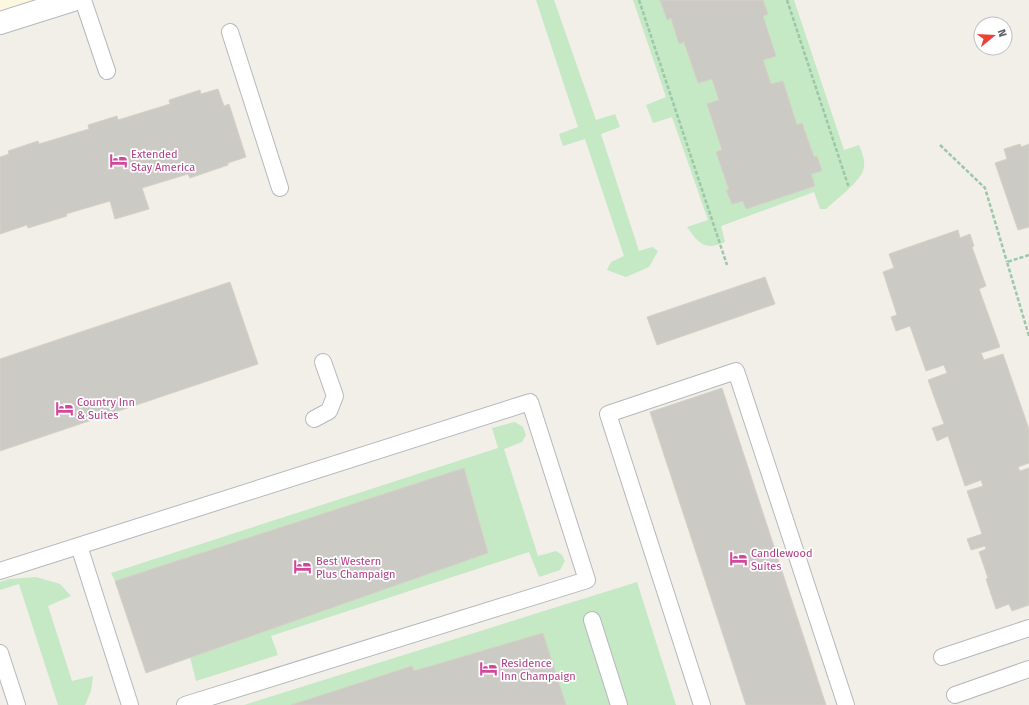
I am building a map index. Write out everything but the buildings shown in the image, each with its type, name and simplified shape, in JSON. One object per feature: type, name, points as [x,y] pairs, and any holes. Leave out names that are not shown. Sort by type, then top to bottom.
[{"type":"street","points":[[0,23],[73,0]]},
{"type":"lane","points":[[83,0],[107,71]]},
{"type":"lane","points":[[230,32],[280,188]]},
{"type":"lane","points":[[314,418],[330,411],[335,396],[323,362]]},
{"type":"lane","points":[[702,705],[608,414],[736,371],[846,705]]},
{"type":"lane","points":[[0,571],[530,402],[586,580],[185,705]]},
{"type":"lane","points":[[79,546],[130,705]]},
{"type":"lane","points":[[592,620],[619,705]]},
{"type":"lane","points":[[942,657],[1029,628]]},
{"type":"lane","points":[[0,653],[17,705]]},
{"type":"lane","points":[[955,696],[1029,669]]},
{"type":"path","points":[[639,0],[727,265]]},
{"type":"path","points":[[787,0],[849,188]]},
{"type":"path","points":[[940,145],[985,188],[1029,336]]},
{"type":"path","points":[[1007,262],[1029,255]]},
{"type":"shaded area","points":[[0,0],[45,0],[0,15]]},
{"type":"green space","points":[[536,0],[554,0],[596,120],[615,114],[620,127],[601,134],[639,251],[652,247],[658,251],[649,267],[626,277],[607,270],[611,262],[624,256],[585,139],[563,146],[559,134],[578,127]]},
{"type":"green space","points":[[633,0],[794,0],[844,150],[859,145],[861,150],[864,159],[864,167],[859,178],[848,190],[826,209],[820,209],[814,192],[721,226],[725,242],[718,245],[707,246],[699,242],[687,227],[708,220],[672,117],[653,123],[646,105],[666,97]]},
{"type":"green space","points":[[515,422],[523,427],[526,435],[522,442],[504,449],[538,556],[556,551],[562,555],[565,561],[560,570],[539,577],[529,552],[271,636],[278,655],[196,681],[190,657],[488,553],[464,468],[115,581],[111,573],[498,448],[492,428]]},
{"type":"green space","points":[[36,577],[60,584],[71,596],[48,606],[72,681],[93,676],[91,691],[85,705],[58,705],[19,584],[0,590],[0,582],[9,579]]},
{"type":"green space","points":[[637,582],[676,705],[244,705]]},
{"type":"place","name":"Extended Stay America","points":[[118,160]]},
{"type":"place","name":"Country Inn & Suites","points":[[64,408]]},
{"type":"place","name":"Candlewood Suites","points":[[738,559]]},
{"type":"place","name":"Best Western Plus Champaign","points":[[303,567]]},
{"type":"place","name":"Residence Inn Champaign","points":[[488,669]]}]
